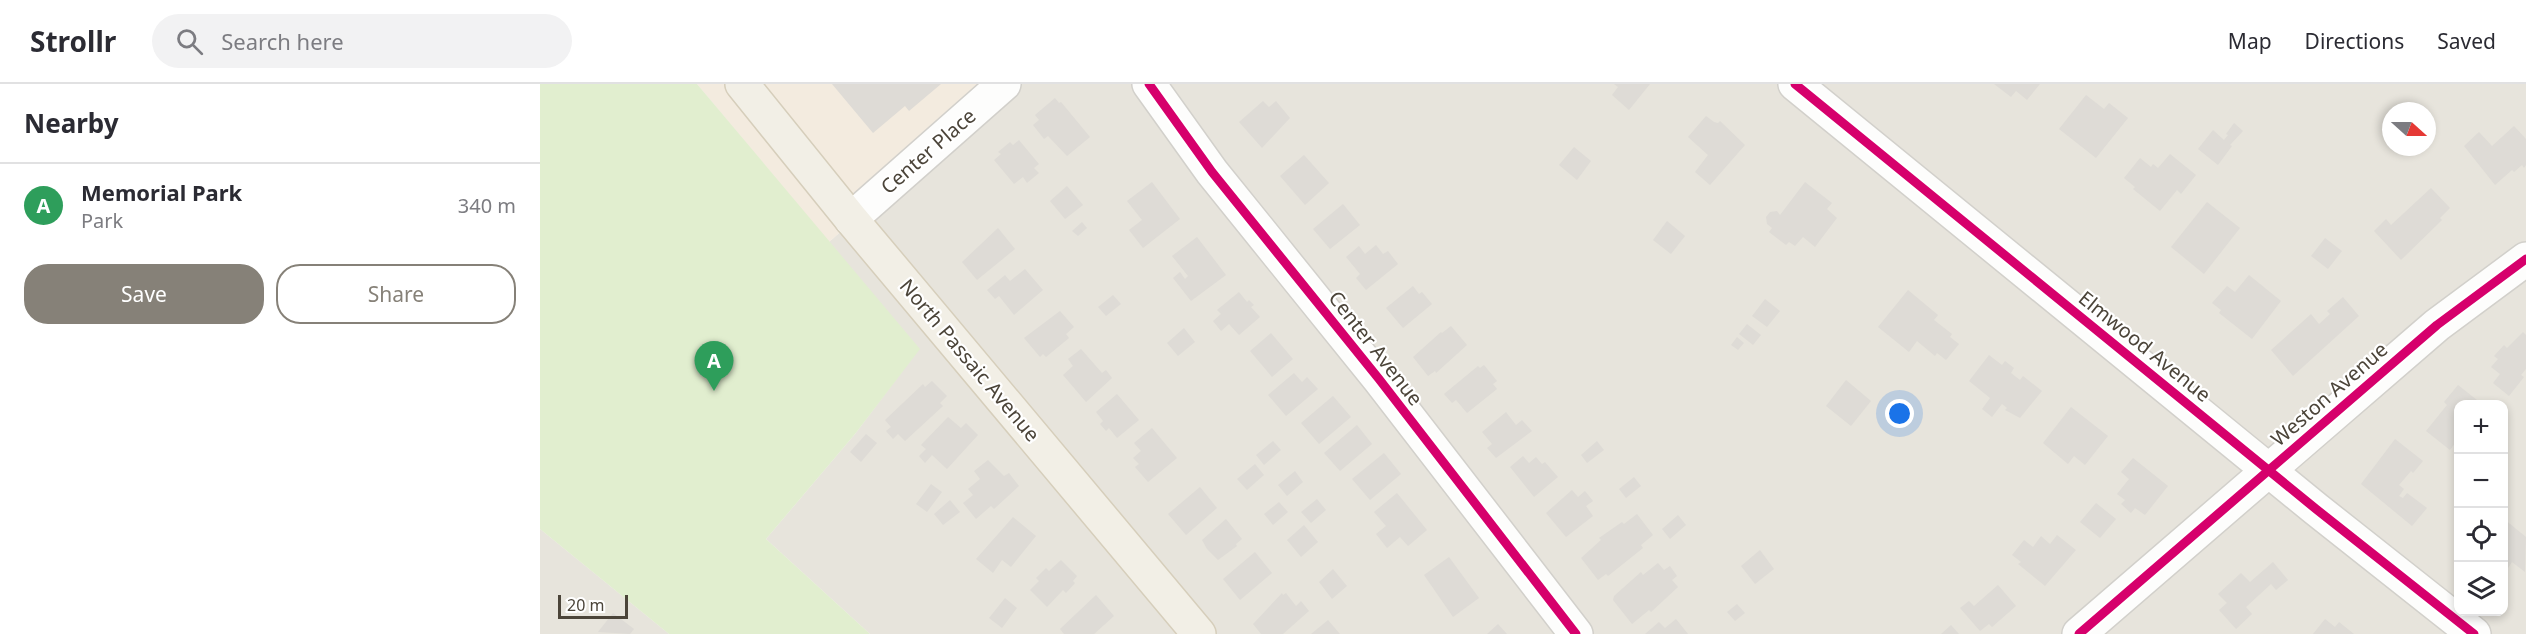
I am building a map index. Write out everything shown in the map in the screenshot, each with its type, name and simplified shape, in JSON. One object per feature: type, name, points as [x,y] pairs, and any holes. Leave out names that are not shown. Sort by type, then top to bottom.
[{"type":"main road","name":"North Passaic Avenue","points":[[742,84],[851,219],[1200,634]]},
{"type":"street","name":"Center Place","points":[[851,219],[1004,84]]},
{"type":"street","name":"Center Avenue","points":[[1149,84],[1212,172],[1379,379],[1576,634]]},
{"type":"street","name":"Elmwood Avenue","points":[[1795,84],[2474,634]]},
{"type":"street","name":"Weston Avenue","points":[[2079,634],[2437,325],[2521,269]]},
{"type":"shaded area","points":[[697,84],[1008,84],[829,242]]},
{"type":"shaded area","points":[[1008,84],[2526,84],[2526,634],[870,634],[766,539],[855,434],[919,349],[829,242]]},
{"type":"shaded area","points":[[540,529],[669,634],[540,634]]},
{"type":"green space","points":[[540,84],[697,84],[920,349],[855,434],[766,539],[870,634],[669,634],[540,529]]},
{"type":"building","points":[[832,84],[941,84],[909,111],[905,106],[873,133]]},
{"type":"building","points":[[1614,84],[1650,84],[1629,110],[1612,95],[1618,87]]},
{"type":"building","points":[[1994,84],[2040,84],[2027,100],[2016,91],[2011,97]]},
{"type":"building","points":[[2086,95],[2104,109],[2109,103],[2128,118],[2096,158],[2059,129]]},
{"type":"building","points":[[1055,98],[1090,137],[1067,156],[1048,136],[1044,139],[1033,125],[1039,120],[1035,115]]},
{"type":"building","points":[[1263,101],[1269,107],[1276,101],[1290,118],[1262,148],[1239,122]]},
{"type":"building","points":[[1706,116],[1714,122],[1720,121],[1745,145],[1710,185],[1695,172],[1708,155],[1688,137]]},
{"type":"building","points":[[2234,123],[2243,131],[2230,145],[2232,146],[2218,165],[2198,149],[2213,130],[2224,140]]},
{"type":"building","points":[[2514,126],[2526,139],[2526,165],[2524,168],[2522,165],[2514,172],[2512,170],[2495,185],[2464,146],[2479,132],[2492,146]]},
{"type":"building","points":[[1019,140],[1039,164],[1034,168],[1039,173],[1027,183],[1023,177],[1014,184],[994,160],[1001,154],[998,152],[1010,142],[1013,145]]},
{"type":"building","points":[[1574,147],[1591,161],[1577,180],[1559,165]]},
{"type":"building","points":[[2170,154],[2196,175],[2181,194],[2177,190],[2160,211],[2133,189],[2135,187],[2124,178],[2140,158],[2151,167],[2153,164],[2158,168]]},
{"type":"building","points":[[1304,155],[1329,183],[1305,205],[1280,176]]},
{"type":"building","points":[[1152,182],[1180,219],[1143,248],[1129,230],[1142,220],[1127,201]]},
{"type":"building","points":[[1805,182],[1832,203],[1827,209],[1837,218],[1815,247],[1803,237],[1795,246],[1789,242],[1786,245],[1769,232],[1772,228],[1767,224],[1766,217],[1770,212],[1777,211],[1780,215]]},
{"type":"building","points":[[1067,186],[1083,205],[1065,219],[1050,201]]},
{"type":"building","points":[[2431,188],[2450,208],[2440,218],[2442,220],[2401,260],[2374,231],[2386,219],[2391,225]]},
{"type":"building","points":[[2207,202],[2240,228],[2204,274],[2171,247]]},
{"type":"building","points":[[1343,204],[1360,225],[1330,249],[1313,229]]},
{"type":"building","points":[[1667,221],[1685,236],[1671,254],[1653,240]]},
{"type":"building","points":[[1082,222],[1087,228],[1078,236],[1072,231]]},
{"type":"building","points":[[998,228],[1015,249],[977,280],[962,262]]},
{"type":"building","points":[[1197,237],[1226,275],[1191,301],[1173,278],[1180,272],[1185,279],[1188,276],[1172,256]]},
{"type":"building","points":[[2325,238],[2342,251],[2328,269],[2311,256]]},
{"type":"building","points":[[1376,245],[1383,254],[1388,251],[1398,264],[1366,290],[1356,278],[1360,274],[1346,257],[1359,246],[1365,254]]},
{"type":"building","points":[[1025,269],[1043,290],[1014,315],[999,296],[995,299],[987,290],[1005,275],[1010,281]]},
{"type":"building","points":[[2249,275],[2281,301],[2252,339],[2219,313],[2221,310],[2212,303],[2227,286],[2235,292]]},
{"type":"building","points":[[1413,286],[1419,294],[1422,292],[1432,304],[1403,328],[1386,308]]},
{"type":"building","points":[[1908,290],[1938,315],[1934,320],[1952,334],[1950,337],[1959,344],[1946,360],[1937,353],[1935,356],[1917,341],[1909,352],[1878,327]]},
{"type":"building","points":[[1239,292],[1247,302],[1249,300],[1254,305],[1251,307],[1260,317],[1239,335],[1229,324],[1221,331],[1213,321],[1221,314],[1217,310]]},
{"type":"building","points":[[1113,295],[1121,304],[1106,316],[1098,307]]},
{"type":"building","points":[[2343,297],[2359,316],[2293,376],[2271,350],[2311,314],[2319,324],[2330,314],[2327,311]]},
{"type":"building","points":[[1765,299],[1780,311],[1767,327],[1752,316]]},
{"type":"building","points":[[1060,311],[1074,327],[1066,334],[1069,338],[1046,357],[1043,354],[1040,357],[1024,338]]},
{"type":"building","points":[[1747,324],[1761,335],[1753,345],[1739,334]]},
{"type":"building","points":[[1451,326],[1467,345],[1436,373],[1435,371],[1428,376],[1413,357]]},
{"type":"building","points":[[1184,328],[1195,342],[1178,356],[1167,343]]},
{"type":"building","points":[[2523,332],[2526,335],[2526,369],[2521,375],[2524,377],[2509,396],[2493,383],[2500,374],[2491,367],[2498,359],[2494,356],[2504,345],[2507,348]]},
{"type":"building","points":[[1271,333],[1293,359],[1272,377],[1250,351]]},
{"type":"building","points":[[1737,337],[1744,343],[1738,350],[1731,345]]},
{"type":"building","points":[[1081,349],[1102,373],[1106,370],[1112,378],[1086,402],[1063,375],[1073,366],[1068,359]]},
{"type":"building","points":[[1989,355],[2002,365],[2005,361],[2014,368],[2011,373],[2020,380],[2023,376],[2042,391],[2020,418],[2005,410],[2007,408],[2002,404],[1992,417],[1982,409],[1990,398],[1969,381]]},
{"type":"building","points":[[1484,365],[1497,381],[1493,384],[1497,389],[1467,413],[1456,400],[1452,403],[1444,394],[1478,366],[1480,368]]},
{"type":"building","points":[[1294,373],[1302,382],[1307,377],[1318,389],[1286,416],[1268,395]]},
{"type":"building","points":[[1846,380],[1871,401],[1851,426],[1826,406]]},
{"type":"building","points":[[932,381],[947,396],[940,403],[943,406],[905,441],[898,434],[893,439],[886,431],[891,427],[885,420],[923,384],[925,387]]},
{"type":"building","points":[[2458,385],[2477,400],[2454,400],[2454,444],[2450,450],[2426,431],[2447,405],[2444,402]]},
{"type":"building","points":[[1117,394],[1139,420],[1117,438],[1109,428],[1106,431],[1100,424],[1103,421],[1096,412]]},
{"type":"building","points":[[1333,396],[1351,417],[1319,444],[1301,423]]},
{"type":"building","points":[[2071,407],[2108,436],[2085,465],[2074,456],[2068,464],[2043,443]]},
{"type":"building","points":[[1506,412],[1516,425],[1522,420],[1532,431],[1496,458],[1487,448],[1492,444],[1482,432]]},
{"type":"building","points":[[948,417],[961,428],[966,423],[978,435],[947,469],[932,455],[925,463],[919,456],[926,449],[921,445]]},
{"type":"building","points":[[1357,425],[1372,444],[1340,471],[1324,453]]},
{"type":"building","points":[[1152,428],[1177,458],[1148,482],[1135,467],[1139,464],[1133,458],[1141,451],[1134,443]]},
{"type":"building","points":[[866,434],[877,443],[861,462],[850,452]]},
{"type":"building","points":[[2395,439],[2423,461],[2399,485],[2404,489],[2399,496],[2403,498],[2407,493],[2427,508],[2412,526],[2361,484]]},
{"type":"building","points":[[1273,441],[1281,450],[1264,465],[1256,455]]},
{"type":"building","points":[[1597,441],[1604,450],[1587,463],[1581,455]]},
{"type":"building","points":[[1384,453],[1401,474],[1370,500],[1352,479]]},
{"type":"building","points":[[1523,456],[1529,463],[1536,457],[1542,464],[1545,462],[1558,477],[1534,497],[1510,467]]},
{"type":"building","points":[[2133,458],[2168,486],[2145,515],[2135,508],[2131,513],[2121,504],[2125,500],[2117,494],[2129,479],[2121,472]]},
{"type":"building","points":[[988,460],[1004,476],[1009,473],[1019,486],[994,509],[991,506],[976,519],[963,503],[973,495],[968,489],[980,479],[974,471]]},
{"type":"building","points":[[1255,464],[1264,475],[1247,490],[1237,479]]},
{"type":"building","points":[[1295,471],[1303,482],[1287,496],[1278,485]]},
{"type":"building","points":[[1634,477],[1641,486],[1626,498],[1619,489]]},
{"type":"building","points":[[931,484],[942,492],[927,512],[916,504]]},
{"type":"building","points":[[1200,487],[1217,508],[1186,535],[1168,514]]},
{"type":"building","points":[[1572,490],[1578,497],[1585,491],[1593,501],[1586,506],[1593,516],[1566,537],[1546,513]]},
{"type":"building","points":[[1397,493],[1427,530],[1408,546],[1400,537],[1387,548],[1376,534],[1386,526],[1374,512]]},
{"type":"building","points":[[1317,499],[1326,510],[1311,523],[1301,512]]},
{"type":"building","points":[[950,500],[960,512],[943,525],[934,514]]},
{"type":"building","points":[[1279,502],[1288,512],[1273,525],[1264,514]]},
{"type":"building","points":[[2096,503],[2116,519],[2100,538],[2080,522]]},
{"type":"building","points":[[1637,514],[1653,535],[1641,545],[1643,548],[1608,576],[1606,574],[1598,580],[1581,558],[1601,540],[1599,538]]},
{"type":"building","points":[[1678,515],[1686,525],[1670,539],[1662,529]]},
{"type":"building","points":[[1013,517],[1036,536],[1011,567],[1002,560],[993,573],[976,559]]},
{"type":"building","points":[[1226,519],[1242,539],[1236,544],[1237,546],[1218,560],[1202,540]]},
{"type":"building","points":[[2508,522],[2526,537],[2525,572],[2512,562],[2508,568]]},
{"type":"building","points":[[1304,525],[1318,542],[1301,557],[1287,540]]},
{"type":"building","points":[[2057,535],[2076,550],[2045,586],[2018,564],[2021,562],[2012,555],[2024,540],[2033,547],[2041,536],[2050,544]]},
{"type":"building","points":[[1760,550],[1774,569],[1755,584],[1741,566]]},
{"type":"building","points":[[1255,552],[1272,573],[1240,600],[1223,579]]},
{"type":"building","points":[[1449,557],[1479,598],[1453,617],[1424,575]]},
{"type":"building","points":[[1061,560],[1077,576],[1073,581],[1075,583],[1066,593],[1063,590],[1047,607],[1030,590],[1039,581],[1036,578],[1046,568],[1049,571]]},
{"type":"building","points":[[2273,562],[2288,580],[2276,590],[2271,584],[2246,607],[2252,614],[2236,629],[2219,610],[2227,603],[2218,594],[2241,573],[2250,582]]},
{"type":"building","points":[[1658,563],[1664,570],[1670,566],[1677,576],[1672,580],[1678,587],[1651,612],[1649,610],[1632,624],[1613,600],[1614,596],[1641,572],[1643,575]]},
{"type":"building","points":[[1333,569],[1347,586],[1332,599],[1319,582]]},
{"type":"building","points":[[1998,585],[2016,606],[1992,627],[1989,624],[1980,631],[1960,608],[1969,601],[1974,606]]},
{"type":"building","points":[[1282,593],[1283,595],[1286,593],[1296,606],[1301,601],[1309,611],[1283,634],[1261,634],[1253,624]]},
{"type":"building","points":[[1096,595],[1114,616],[1094,634],[1064,634],[1060,629]]},
{"type":"building","points":[[1005,598],[1017,608],[1002,628],[989,618]]},
{"type":"building","points":[[1737,604],[1745,613],[1735,621],[1727,612]]},
{"type":"building","points":[[613,613],[634,629],[630,634],[598,632]]},
{"type":"building","points":[[1676,619],[1688,634],[1645,634],[1659,622],[1665,628]]},
{"type":"building","points":[[2325,619],[2335,627],[2339,622],[2354,634],[2313,634]]},
{"type":"building","points":[[1328,620],[1340,634],[1311,634]]},
{"type":"building","points":[[1498,624],[1507,634],[1487,634]]},
{"type":"building","points":[[1951,625],[1959,634],[1941,634]]},
{"type":"cycle path","points":[[1149,84],[1212,172],[1379,379],[1576,634]]},
{"type":"cycle path","points":[[1795,84],[2316,509],[2474,634]]},
{"type":"cycle path","points":[[2079,634],[2437,325],[2526,259]]},
{"type":"place","name":"Memorial Park","points":[[714,391]]}]
